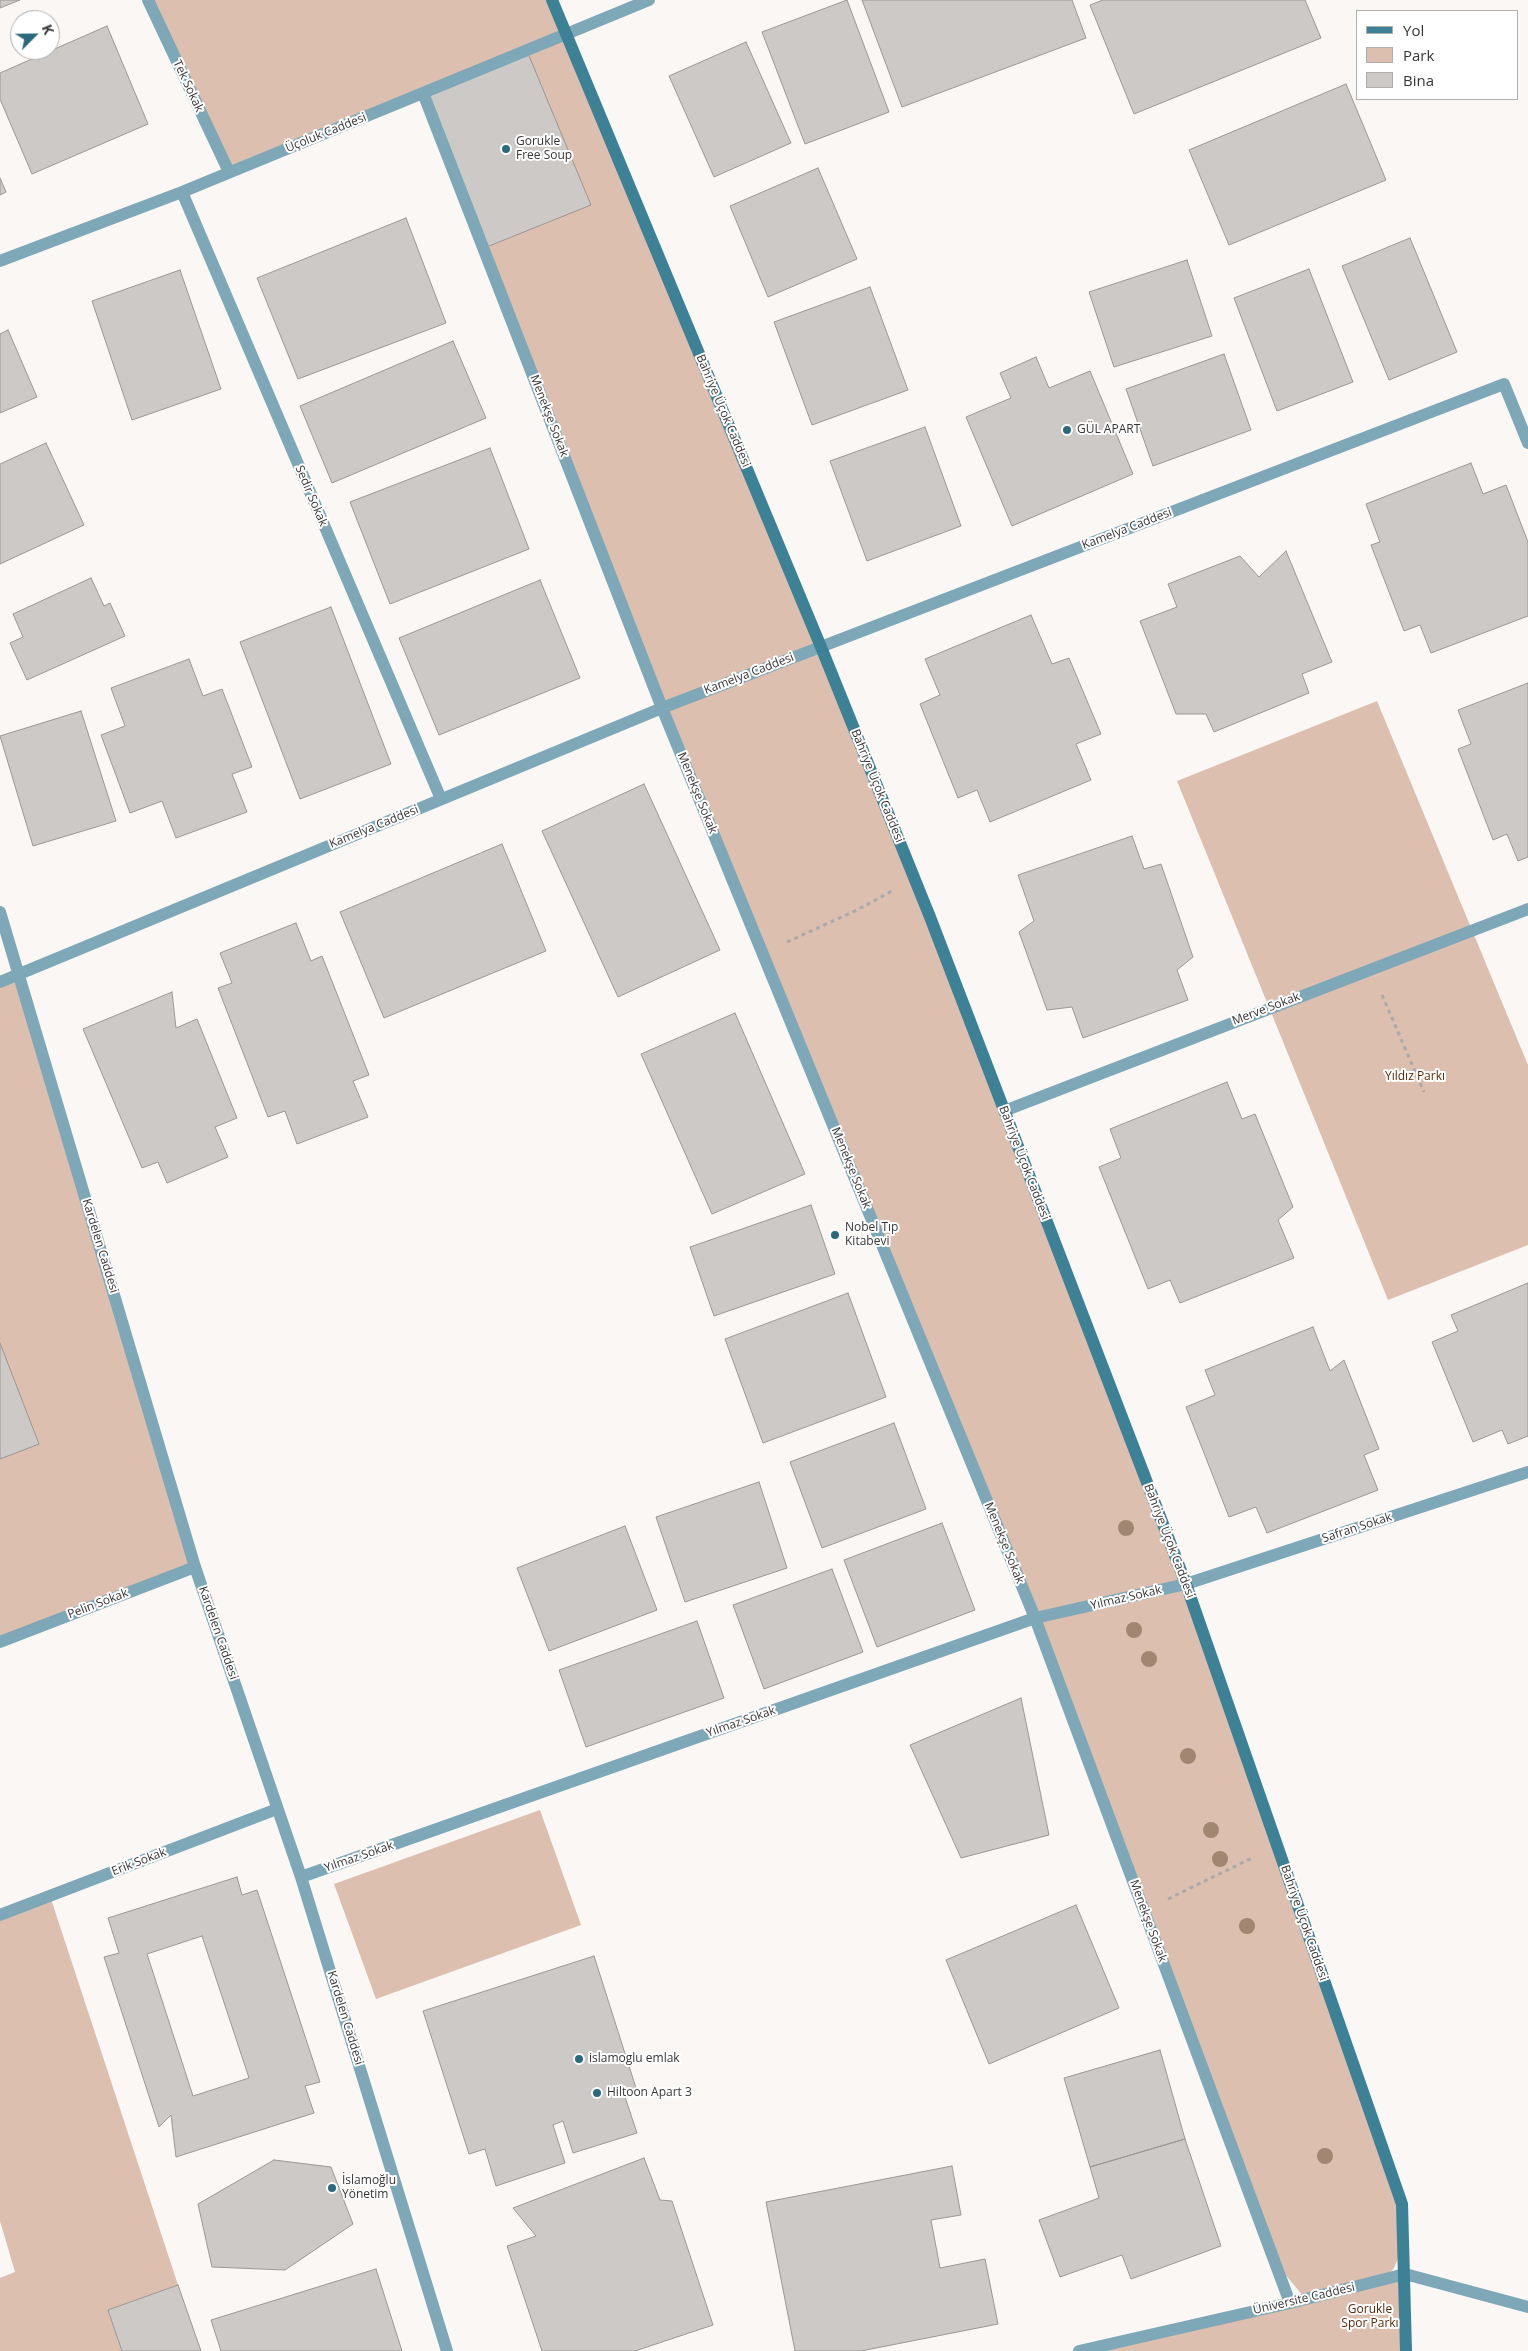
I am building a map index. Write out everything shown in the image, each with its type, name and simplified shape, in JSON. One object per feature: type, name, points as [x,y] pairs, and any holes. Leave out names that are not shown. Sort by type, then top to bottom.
[{"type":"main road","name":"Bahriye Üçok Caddesi","points":[[552,0],[821,647],[914,878],[1186,1584],[1402,2204],[1406,2351]]},
{"type":"street","name":"Tek Sokak","points":[[148,0],[229,172]]},
{"type":"street","name":"Üçoluk Caddesi","points":[[0,261],[182,192],[650,0]]},
{"type":"street","name":"Menekşe Sokak","points":[[423,93],[662,708],[1035,1618],[1290,2303]]},
{"type":"street","name":"Sedir Sokak","points":[[182,192],[441,799]]},
{"type":"street","name":"Kamelya Caddesi","points":[[0,982],[662,708],[1504,384],[1528,443]]},
{"type":"street","name":"Merve Sokak","points":[[1004,1110],[1528,909]]},
{"type":"street","name":"Kardelen Caddesi","points":[[0,912],[195,1567],[301,1877],[447,2351]]},
{"type":"street","name":"Safran Sokak","points":[[1186,1584],[1528,1472]]},
{"type":"street","name":"Pelin Sokak","points":[[0,1642],[195,1567]]},
{"type":"street","name":"Yılmaz Sokak","points":[[301,1877],[1035,1618],[1186,1584]]},
{"type":"street","name":"Erik Sokak","points":[[0,1915],[277,1808]]},
{"type":"street","name":"Üniversite Caddesi","points":[[1079,2351],[1290,2303],[1405,2274],[1528,2307]]},
{"type":"path","points":[[763,953],[857,910],[914,878]]},
{"type":"path","points":[[1371,969],[1424,1092]]},
{"type":"path","points":[[1144,1910],[1277,1846]]},
{"type":"green space","name":"Gorukle Spor Parkı","points":[[148,0],[552,0],[821,647],[1186,1584],[1402,2204],[1399,2256],[1394,2268],[1384,2279],[1405,2274],[1406,2351],[1073,2351],[1304,2297],[1274,2261],[1035,1618],[662,708],[424,94],[229,172]]},
{"type":"green space","name":"Yıldız Parkı","points":[[1377,701],[1528,1065],[1528,1245],[1388,1300],[1177,781]]},
{"type":"green space","points":[[18,973],[195,1567],[0,1642],[0,981]]},
{"type":"green space","points":[[540,1810],[581,1925],[376,1999],[334,1884]]},
{"type":"green space","points":[[50,1896],[178,2285],[108,2310],[122,2351],[0,2351],[0,2278],[15,2272],[0,2221],[0,1915]]},
{"type":"building","points":[[0,0],[20,0],[0,8]]},
{"type":"building","points":[[847,0],[889,112],[805,144],[762,32]]},
{"type":"building","points":[[862,0],[1072,0],[1086,38],[902,107]]},
{"type":"building","points":[[1103,0],[1305,0],[1321,38],[1134,114],[1090,5]]},
{"type":"building","points":[[107,26],[148,124],[32,174],[0,99],[0,73],[30,60],[60,60],[60,47]]},
{"type":"building","points":[[746,42],[791,143],[714,177],[669,76]]},
{"type":"building","name":"Gorukle Free Soup","points":[[527,51],[591,205],[484,248],[423,93]]},
{"type":"building","points":[[1346,84],[1386,180],[1229,245],[1189,150]]},
{"type":"building","points":[[818,168],[857,259],[768,297],[730,206]]},
{"type":"building","points":[[0,178],[6,192],[0,195]]},
{"type":"building","points":[[406,218],[446,323],[298,379],[257,278]]},
{"type":"building","points":[[1410,238],[1457,352],[1389,380],[1342,266]]},
{"type":"building","points":[[1187,260],[1212,336],[1114,367],[1089,292]]},
{"type":"building","points":[[1309,269],[1353,382],[1277,411],[1234,298]]},
{"type":"building","points":[[180,270],[221,389],[132,420],[92,301]]},
{"type":"building","points":[[870,287],[908,390],[812,425],[774,322]]},
{"type":"building","points":[[8,330],[37,397],[0,413],[0,334]]},
{"type":"building","points":[[453,341],[486,418],[332,483],[300,406]]},
{"type":"building","points":[[1224,354],[1251,430],[1153,466],[1126,389]]},
{"type":"building","points":[[1036,357],[1049,388],[1090,371],[1133,474],[1012,526],[966,417],[1011,398],[1000,373]]},
{"type":"building","points":[[925,427],[961,526],[867,561],[830,461]]},
{"type":"building","points":[[46,443],[84,525],[0,564],[0,464]]},
{"type":"building","points":[[490,448],[529,549],[390,604],[350,502]]},
{"type":"building","points":[[1471,463],[1483,494],[1506,485],[1528,542],[1528,616],[1431,653],[1420,625],[1404,631],[1371,545],[1380,542],[1366,504]]},
{"type":"building","points":[[1286,551],[1332,662],[1302,674],[1309,693],[1214,732],[1206,714],[1176,714],[1140,621],[1177,607],[1168,584],[1240,556],[1259,577]]},
{"type":"building","points":[[91,578],[104,606],[110,603],[125,636],[27,680],[10,643],[23,637],[13,614]]},
{"type":"building","points":[[540,580],[580,678],[439,735],[399,638]]},
{"type":"building","points":[[331,607],[391,764],[300,799],[240,642]]},
{"type":"building","points":[[1031,615],[1052,664],[1069,658],[1101,734],[1076,744],[1091,780],[990,822],[977,790],[958,798],[920,704],[940,695],[925,659]]},
{"type":"building","points":[[189,659],[203,696],[222,689],[252,767],[232,774],[247,812],[176,838],[162,801],[130,813],[101,735],[125,726],[111,688]]},
{"type":"building","points":[[1528,683],[1528,857],[1518,861],[1507,834],[1493,840],[1458,749],[1471,744],[1458,710]]},
{"type":"building","points":[[81,711],[116,821],[33,846],[0,736]]},
{"type":"building","points":[[644,784],[720,950],[618,997],[542,831]]},
{"type":"building","points":[[1132,836],[1144,869],[1161,864],[1193,957],[1177,970],[1188,1000],[1083,1038],[1072,1007],[1047,1010],[1019,932],[1034,921],[1018,875]]},
{"type":"building","points":[[502,844],[546,951],[384,1018],[340,912]]},
{"type":"building","points":[[296,923],[311,961],[322,956],[369,1075],[353,1081],[368,1117],[297,1144],[285,1111],[268,1117],[218,988],[232,983],[220,953]]},
{"type":"building","points":[[172,992],[176,1028],[197,1019],[237,1118],[215,1127],[228,1157],[167,1183],[158,1162],[142,1168],[83,1029]]},
{"type":"building","points":[[735,1013],[805,1174],[712,1214],[641,1054]]},
{"type":"building","points":[[1227,1082],[1242,1119],[1255,1114],[1293,1207],[1278,1220],[1294,1258],[1180,1303],[1170,1280],[1148,1289],[1099,1167],[1121,1158],[1110,1129]]},
{"type":"building","points":[[811,1205],[835,1274],[714,1316],[690,1247]]},
{"type":"building","points":[[1528,1283],[1528,1436],[1508,1444],[1502,1430],[1473,1442],[1432,1342],[1458,1331],[1451,1315]]},
{"type":"building","points":[[848,1293],[886,1397],[763,1443],[725,1339]]},
{"type":"building","points":[[1313,1327],[1330,1371],[1344,1360],[1379,1449],[1364,1455],[1378,1490],[1267,1533],[1256,1507],[1229,1517],[1186,1407],[1215,1395],[1205,1370]]},
{"type":"building","points":[[0,1343],[39,1444],[0,1459]]},
{"type":"building","points":[[894,1423],[926,1509],[822,1548],[790,1462]]},
{"type":"building","points":[[759,1482],[787,1568],[685,1602],[656,1517]]},
{"type":"building","points":[[942,1523],[975,1610],[877,1647],[844,1560]]},
{"type":"building","points":[[625,1526],[657,1610],[549,1651],[517,1568]]},
{"type":"building","points":[[832,1569],[863,1652],[764,1689],[733,1605]]},
{"type":"building","points":[[697,1621],[724,1698],[586,1747],[559,1670]]},
{"type":"building","points":[[1021,1698],[1049,1835],[961,1858],[910,1745]]},
{"type":"building","points":[[237,1877],[242,1895],[257,1890],[320,2082],[305,2086],[314,2113],[176,2157],[171,2115],[159,2127],[104,1957],[119,1953],[108,1918]],"holes":[[[202,1936],[249,2078],[193,2096],[147,1954]]]},
{"type":"building","points":[[1076,1905],[1119,2008],[989,2064],[946,1960]]},
{"type":"building","points":[[594,1956],[636,2088],[625,2097],[637,2133],[573,2153],[563,2121],[553,2125],[565,2163],[496,2186],[485,2149],[469,2154],[423,2011]]},
{"type":"building","points":[[1160,2050],[1185,2139],[1090,2167],[1064,2078]]},
{"type":"building","points":[[1185,2139],[1221,2246],[1131,2279],[1122,2255],[1060,2277],[1039,2220],[1099,2198],[1090,2167]]},
{"type":"building","points":[[644,2158],[660,2200],[672,2201],[713,2325],[635,2351],[542,2351],[507,2246],[536,2236],[513,2208]]},
{"type":"building","points":[[274,2160],[331,2167],[353,2224],[285,2270],[212,2267],[198,2204]]},
{"type":"building","points":[[952,2166],[961,2215],[931,2220],[940,2268],[985,2259],[998,2324],[861,2351],[795,2351],[766,2202]]},
{"type":"building","points":[[376,2269],[402,2351],[221,2351],[211,2320]]},
{"type":"building","points":[[178,2285],[201,2351],[122,2351],[108,2310]]},
{"type":"place","name":"Gorukle Free Soup","points":[[506,149]]},
{"type":"place","name":"GÜL APART","points":[[1067,430]]},
{"type":"place","name":"Nobel Tıp Kitabevi","points":[[835,1235]]},
{"type":"place","name":"islamoglu emlak","points":[[579,2059]]},
{"type":"place","name":"Hiltoon Apart 3","points":[[597,2093]]},
{"type":"place","name":"İslamoğlu Yönetim","points":[[332,2188]]}]
